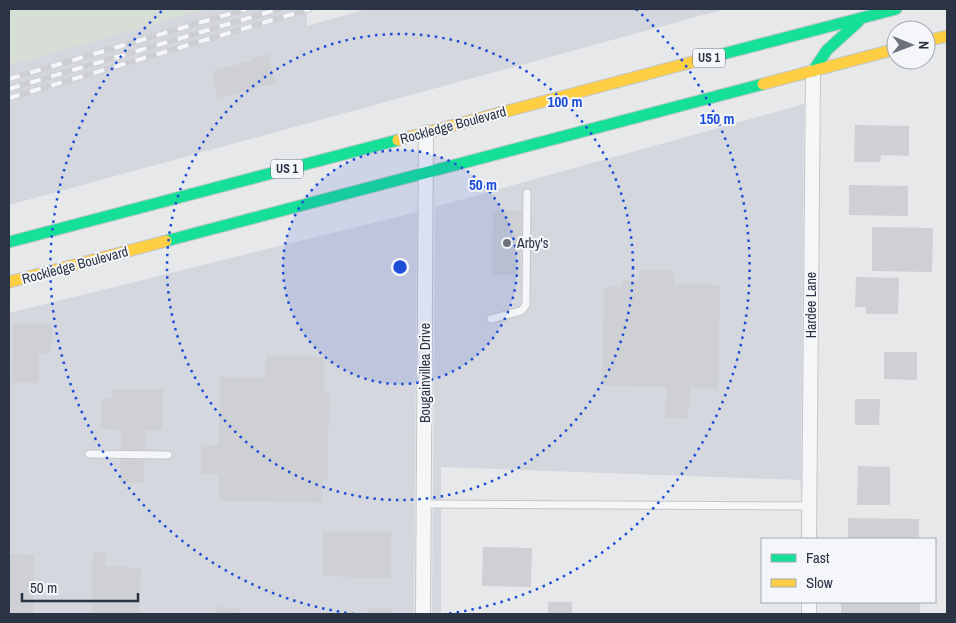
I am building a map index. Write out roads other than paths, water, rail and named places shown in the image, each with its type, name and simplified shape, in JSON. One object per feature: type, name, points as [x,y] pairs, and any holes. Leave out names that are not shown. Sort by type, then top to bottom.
[{"type":"main road","name":"Rockledge Boulevard","points":[[9,242],[896,9]]},
{"type":"main road","points":[[813,71],[827,48],[864,17]]},
{"type":"main road","name":"Rockledge Boulevard","points":[[9,282],[886,52]]},
{"type":"main road","points":[[9,254],[30,236]]},
{"type":"street","name":"Hardee Lane","points":[[810,538],[813,71]]},
{"type":"street","name":"Bougainvillea Drive","points":[[423,614],[426,132]]},
{"type":"lane","points":[[490,319],[521,311],[526,305],[527,193]]},
{"type":"lane","points":[[89,454],[168,455]]},
{"type":"lane","points":[[424,504],[810,506]]},
{"type":"railway","points":[[9,79],[246,9]]},
{"type":"railway","points":[[9,89],[279,9]]},
{"type":"railway","points":[[9,98],[310,9]]},
{"type":"place","name":"Arby's","points":[[507,243]]}]
